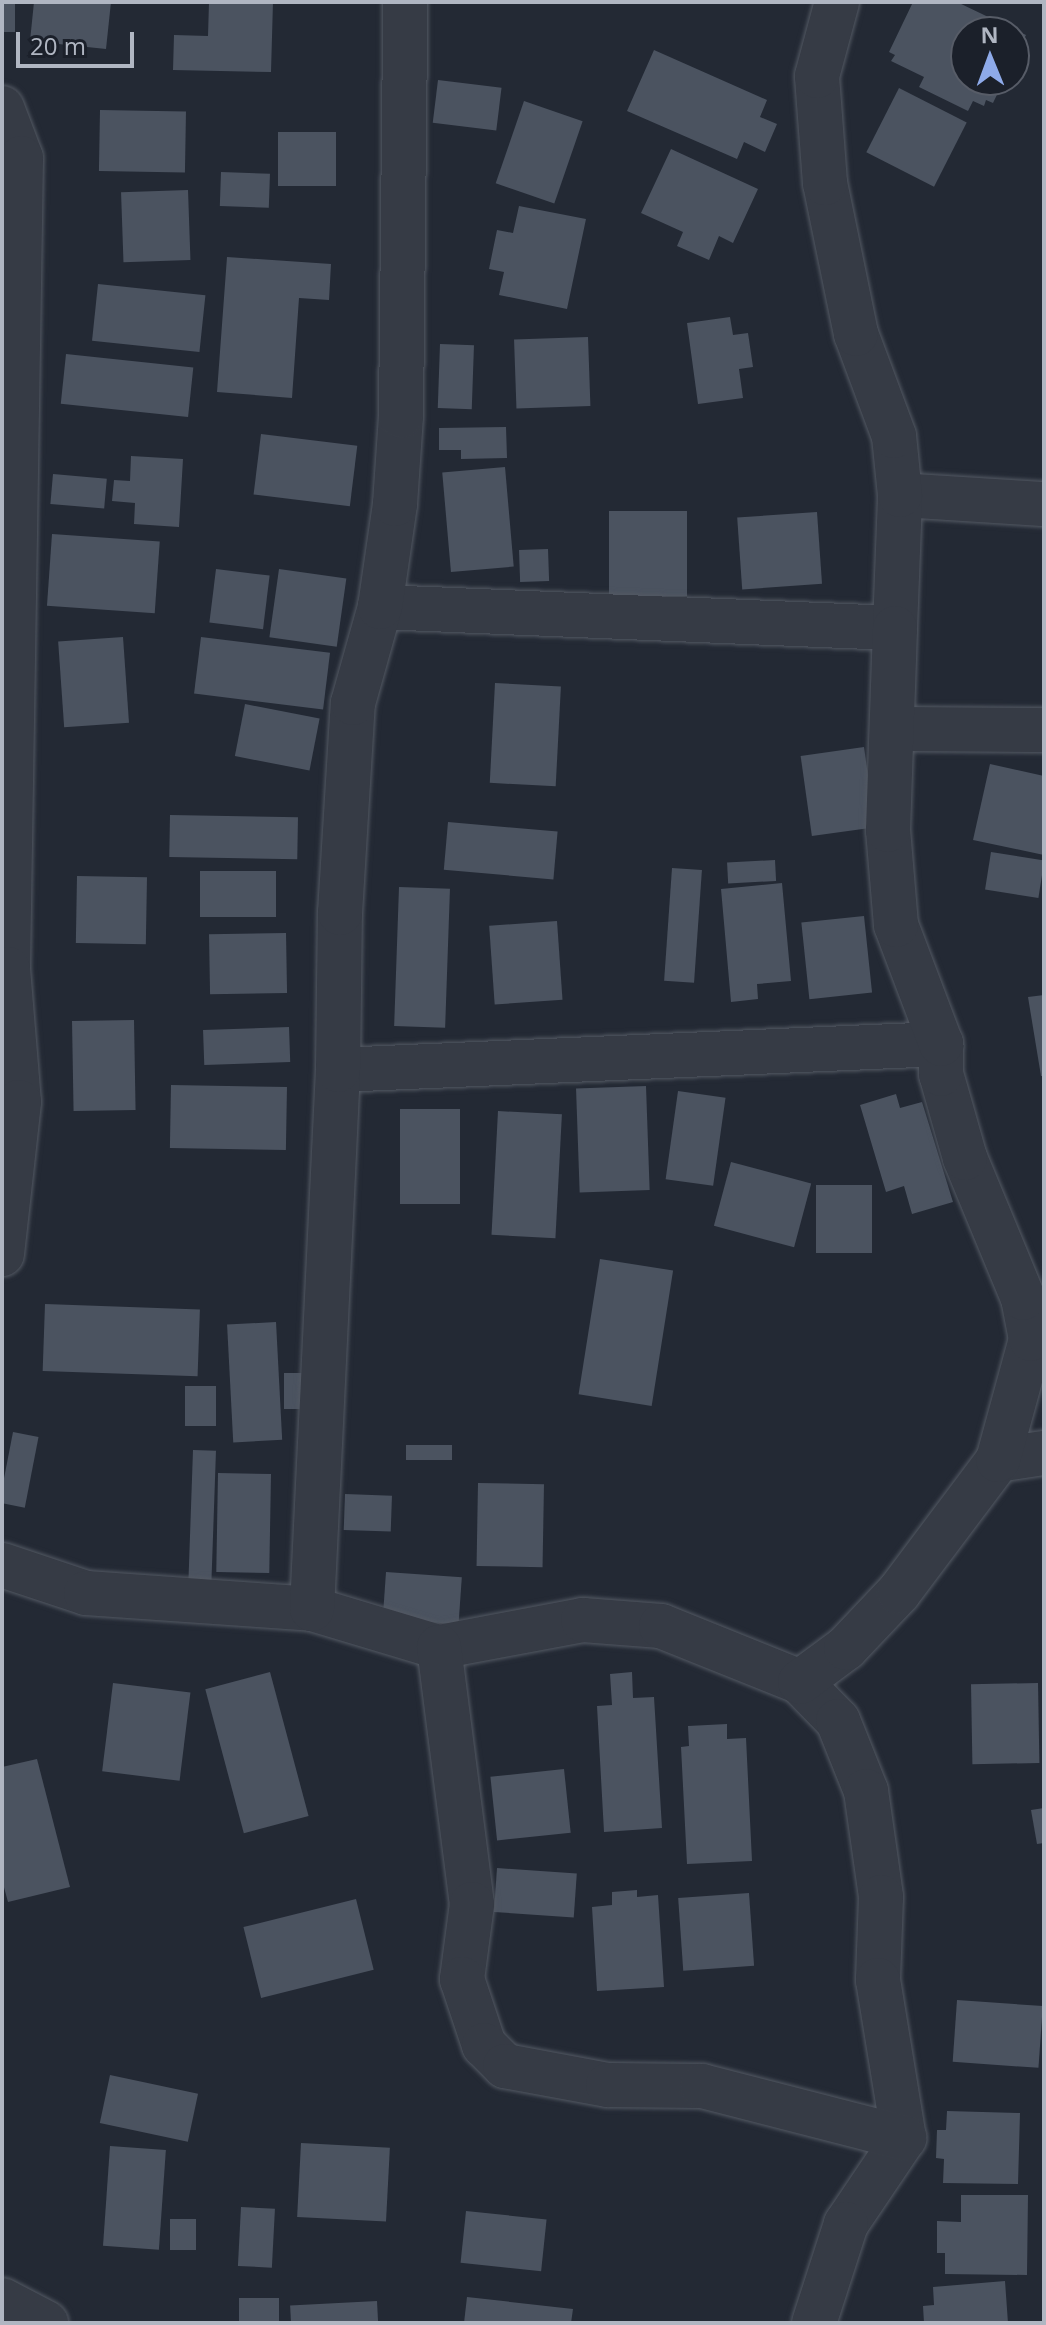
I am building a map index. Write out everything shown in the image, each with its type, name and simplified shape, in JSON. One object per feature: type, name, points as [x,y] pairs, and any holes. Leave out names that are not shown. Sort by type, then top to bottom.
[{"type":"street","points":[[312,1609],[338,1070],[340,913],[353,703],[380,607],[395,504],[401,416],[405,2]]},
{"type":"street","points":[[800,1682],[846,1648],[899,1592],[998,1460],[1031,1339],[1023,1298],[965,1158],[941,1074],[941,1044],[896,925],[888,830],[900,495],[894,436],[856,334],[825,183],[817,76],[837,2]]},
{"type":"street","points":[[2,108],[21,158],[8,577],[5,969],[19,1102],[2,1254]]},
{"type":"street","points":[[900,495],[1044,504]]},
{"type":"street","points":[[380,607],[895,628]]},
{"type":"street","points":[[894,729],[1044,730]]},
{"type":"street","points":[[338,1070],[941,1044]]},
{"type":"street","points":[[998,1460],[1044,1453]]},
{"type":"street","points":[[2,1565],[86,1593],[312,1609],[439,1647],[583,1620],[661,1626],[800,1682],[838,1721],[866,1791],[881,1897],[878,1980],[904,2138],[846,2224],[814,2323]]},
{"type":"street","points":[[439,1647],[472,1904],[462,1979],[484,2045],[505,2066],[608,2085],[702,2086],[904,2138]]},
{"type":"street","points":[[2,2300],[46,2323]]},
{"type":"building","points":[[2,2],[15,2],[15,32],[2,32]]},
{"type":"building","points":[[34,2],[111,2],[106,49],[30,41]]},
{"type":"building","points":[[209,2],[273,2],[271,72],[173,70],[174,35],[208,36]]},
{"type":"building","points":[[913,2],[957,2],[986,16],[950,16],[950,96],[996,96],[993,103],[986,100],[984,106],[973,101],[968,111],[919,87],[924,77],[891,61],[895,55],[889,52]]},
{"type":"building","points":[[654,50],[767,100],[760,117],[777,124],[765,152],[744,142],[737,159],[627,111]]},
{"type":"building","points":[[438,80],[502,88],[496,130],[433,123]]},
{"type":"building","points":[[899,88],[967,123],[934,187],[866,152]]},
{"type":"building","points":[[524,101],[583,121],[554,203],[496,183]]},
{"type":"building","points":[[100,110],[186,112],[185,172],[99,171]]},
{"type":"building","points":[[278,132],[336,132],[336,186],[278,186]]},
{"type":"building","points":[[671,149],[758,189],[733,243],[719,236],[709,260],[677,246],[683,232],[641,213]]},
{"type":"building","points":[[221,172],[270,174],[269,208],[220,206]]},
{"type":"building","points":[[188,190],[190,260],[123,262],[121,192]]},
{"type":"building","points":[[519,206],[586,219],[567,309],[499,295],[504,272],[489,269],[497,230],[513,233]]},
{"type":"building","points":[[227,257],[331,264],[329,300],[299,298],[292,398],[217,392]]},
{"type":"building","points":[[98,284],[205,295],[199,352],[92,341]]},
{"type":"building","points":[[730,317],[733,335],[748,333],[753,367],[739,369],[743,398],[698,404],[687,323]]},
{"type":"building","points":[[588,337],[590,406],[516,409],[514,340]]},
{"type":"building","points":[[440,344],[474,345],[472,409],[438,408]]},
{"type":"building","points":[[66,354],[193,367],[188,417],[61,404]]},
{"type":"building","points":[[506,427],[507,458],[461,459],[461,450],[439,450],[439,428]]},
{"type":"building","points":[[261,434],[357,446],[350,506],[254,495]]},
{"type":"building","points":[[131,456],[183,459],[179,527],[134,524],[135,503],[112,501],[114,480],[130,481]]},
{"type":"building","points":[[505,467],[514,567],[451,572],[442,472]]},
{"type":"building","points":[[53,474],[107,479],[104,509],[50,504]]},
{"type":"building","points":[[609,511],[687,511],[687,596],[609,596]]},
{"type":"building","points":[[817,512],[822,584],[742,589],[737,518]]},
{"type":"building","points":[[52,534],[160,542],[155,613],[47,606]]},
{"type":"building","points":[[548,549],[549,581],[520,582],[519,550]]},
{"type":"building","points":[[216,569],[270,576],[263,629],[209,623]]},
{"type":"building","points":[[279,569],[346,578],[337,647],[269,637]]},
{"type":"building","points":[[123,637],[129,723],[64,727],[58,642]]},
{"type":"building","points":[[201,637],[330,653],[323,709],[194,694]]},
{"type":"building","points":[[495,683],[561,686],[556,786],[490,783]]},
{"type":"building","points":[[245,704],[320,719],[309,771],[235,756]]},
{"type":"building","points":[[864,747],[875,827],[812,836],[801,756]]},
{"type":"building","points":[[990,764],[1044,776],[1044,855],[973,840]]},
{"type":"building","points":[[170,815],[298,817],[297,859],[169,857]]},
{"type":"building","points":[[448,822],[558,832],[553,879],[444,870]]},
{"type":"building","points":[[991,852],[1044,860],[1038,898],[985,890]]},
{"type":"building","points":[[775,860],[776,881],[728,883],[727,863]]},
{"type":"building","points":[[672,868],[702,870],[694,983],[664,981]]},
{"type":"building","points":[[200,871],[276,871],[276,917],[200,917]]},
{"type":"building","points":[[77,876],[147,877],[146,944],[76,943]]},
{"type":"building","points":[[782,883],[791,981],[757,984],[758,999],[731,1002],[721,889]]},
{"type":"building","points":[[399,887],[450,889],[445,1028],[394,1026]]},
{"type":"building","points":[[864,916],[872,993],[809,999],[801,923]]},
{"type":"building","points":[[557,921],[563,1000],[495,1005],[489,926]]},
{"type":"building","points":[[286,933],[287,993],[210,994],[209,934]]},
{"type":"building","points":[[1044,995],[1044,1076],[1041,1076],[1028,997]]},
{"type":"building","points":[[134,1020],[136,1110],[74,1111],[72,1021]]},
{"type":"building","points":[[289,1027],[290,1062],[204,1065],[203,1030]]},
{"type":"building","points":[[171,1085],[287,1087],[286,1150],[170,1148]]},
{"type":"building","points":[[646,1086],[650,1190],[580,1192],[576,1088]]},
{"type":"building","points":[[678,1091],[726,1098],[713,1186],[666,1179]]},
{"type":"building","points":[[896,1094],[900,1108],[922,1102],[953,1202],[912,1214],[904,1186],[886,1192],[860,1105]]},
{"type":"building","points":[[400,1109],[460,1109],[460,1204],[400,1204]]},
{"type":"building","points":[[498,1111],[562,1114],[555,1238],[492,1235]]},
{"type":"building","points":[[731,1162],[811,1183],[794,1247],[714,1226]]},
{"type":"building","points":[[816,1185],[872,1185],[872,1253],[816,1253]]},
{"type":"building","points":[[600,1259],[673,1271],[652,1406],[579,1394]]},
{"type":"building","points":[[45,1304],[200,1309],[198,1376],[43,1371]]},
{"type":"building","points":[[276,1322],[282,1440],[233,1442],[227,1325]]},
{"type":"building","points":[[284,1373],[307,1373],[307,1409],[284,1409]]},
{"type":"building","points":[[185,1386],[216,1386],[216,1426],[185,1426]]},
{"type":"building","points":[[13,1432],[39,1437],[25,1508],[2,1503]]},
{"type":"building","points":[[406,1445],[452,1445],[452,1460],[406,1460]]},
{"type":"building","points":[[193,1450],[216,1451],[211,1595],[188,1594]]},
{"type":"building","points":[[218,1473],[271,1474],[269,1573],[216,1572]]},
{"type":"building","points":[[478,1483],[544,1484],[543,1567],[477,1566]]},
{"type":"building","points":[[345,1494],[392,1496],[391,1532],[344,1530]]},
{"type":"building","points":[[386,1572],[462,1577],[459,1624],[383,1619]]},
{"type":"building","points":[[270,1672],[309,1816],[244,1833],[205,1689]]},
{"type":"building","points":[[632,1672],[633,1698],[654,1697],[662,1828],[604,1832],[597,1706],[612,1705],[610,1674]]},
{"type":"building","points":[[113,1683],[190,1693],[180,1781],[102,1771]]},
{"type":"building","points":[[1038,1683],[1039,1763],[972,1764],[971,1684]]},
{"type":"building","points":[[727,1724],[727,1739],[746,1738],[752,1861],[687,1864],[681,1747],[689,1746],[688,1726]]},
{"type":"building","points":[[37,1759],[70,1887],[8,1902],[2,1880],[2,1767]]},
{"type":"building","points":[[564,1769],[571,1833],[497,1840],[490,1777]]},
{"type":"building","points":[[1044,1808],[1044,1843],[1037,1844],[1031,1810]]},
{"type":"building","points":[[497,1868],[577,1874],[574,1917],[494,1912]]},
{"type":"building","points":[[637,1890],[637,1897],[658,1895],[664,1987],[597,1991],[592,1907],[612,1905],[612,1892]]},
{"type":"building","points":[[749,1893],[754,1966],[683,1971],[678,1898]]},
{"type":"building","points":[[356,1899],[374,1970],[261,1998],[243,1927]]},
{"type":"building","points":[[957,2000],[1043,2006],[1038,2068],[953,2062]]},
{"type":"building","points":[[110,2075],[198,2094],[188,2142],[100,2123]]},
{"type":"building","points":[[947,2111],[1020,2113],[1018,2184],[943,2183],[944,2159],[936,2158],[937,2130],[946,2130]]},
{"type":"building","points":[[301,2143],[390,2148],[386,2222],[297,2217]]},
{"type":"building","points":[[110,2146],[166,2150],[159,2250],[103,2246]]},
{"type":"building","points":[[961,2195],[1028,2195],[1027,2275],[945,2274],[945,2253],[937,2253],[937,2221],[961,2222]]},
{"type":"building","points":[[241,2207],[275,2209],[272,2268],[238,2266]]},
{"type":"building","points":[[466,2211],[547,2219],[541,2271],[461,2263]]},
{"type":"building","points":[[170,2219],[196,2219],[196,2250],[170,2250]]},
{"type":"building","points":[[1005,2281],[1008,2323],[924,2323],[923,2306],[934,2305],[933,2287]]},
{"type":"building","points":[[467,2297],[573,2309],[571,2323],[464,2323]]},
{"type":"building","points":[[239,2298],[279,2298],[279,2323],[239,2323]]},
{"type":"building","points":[[377,2301],[378,2323],[291,2323],[290,2306]]}]
